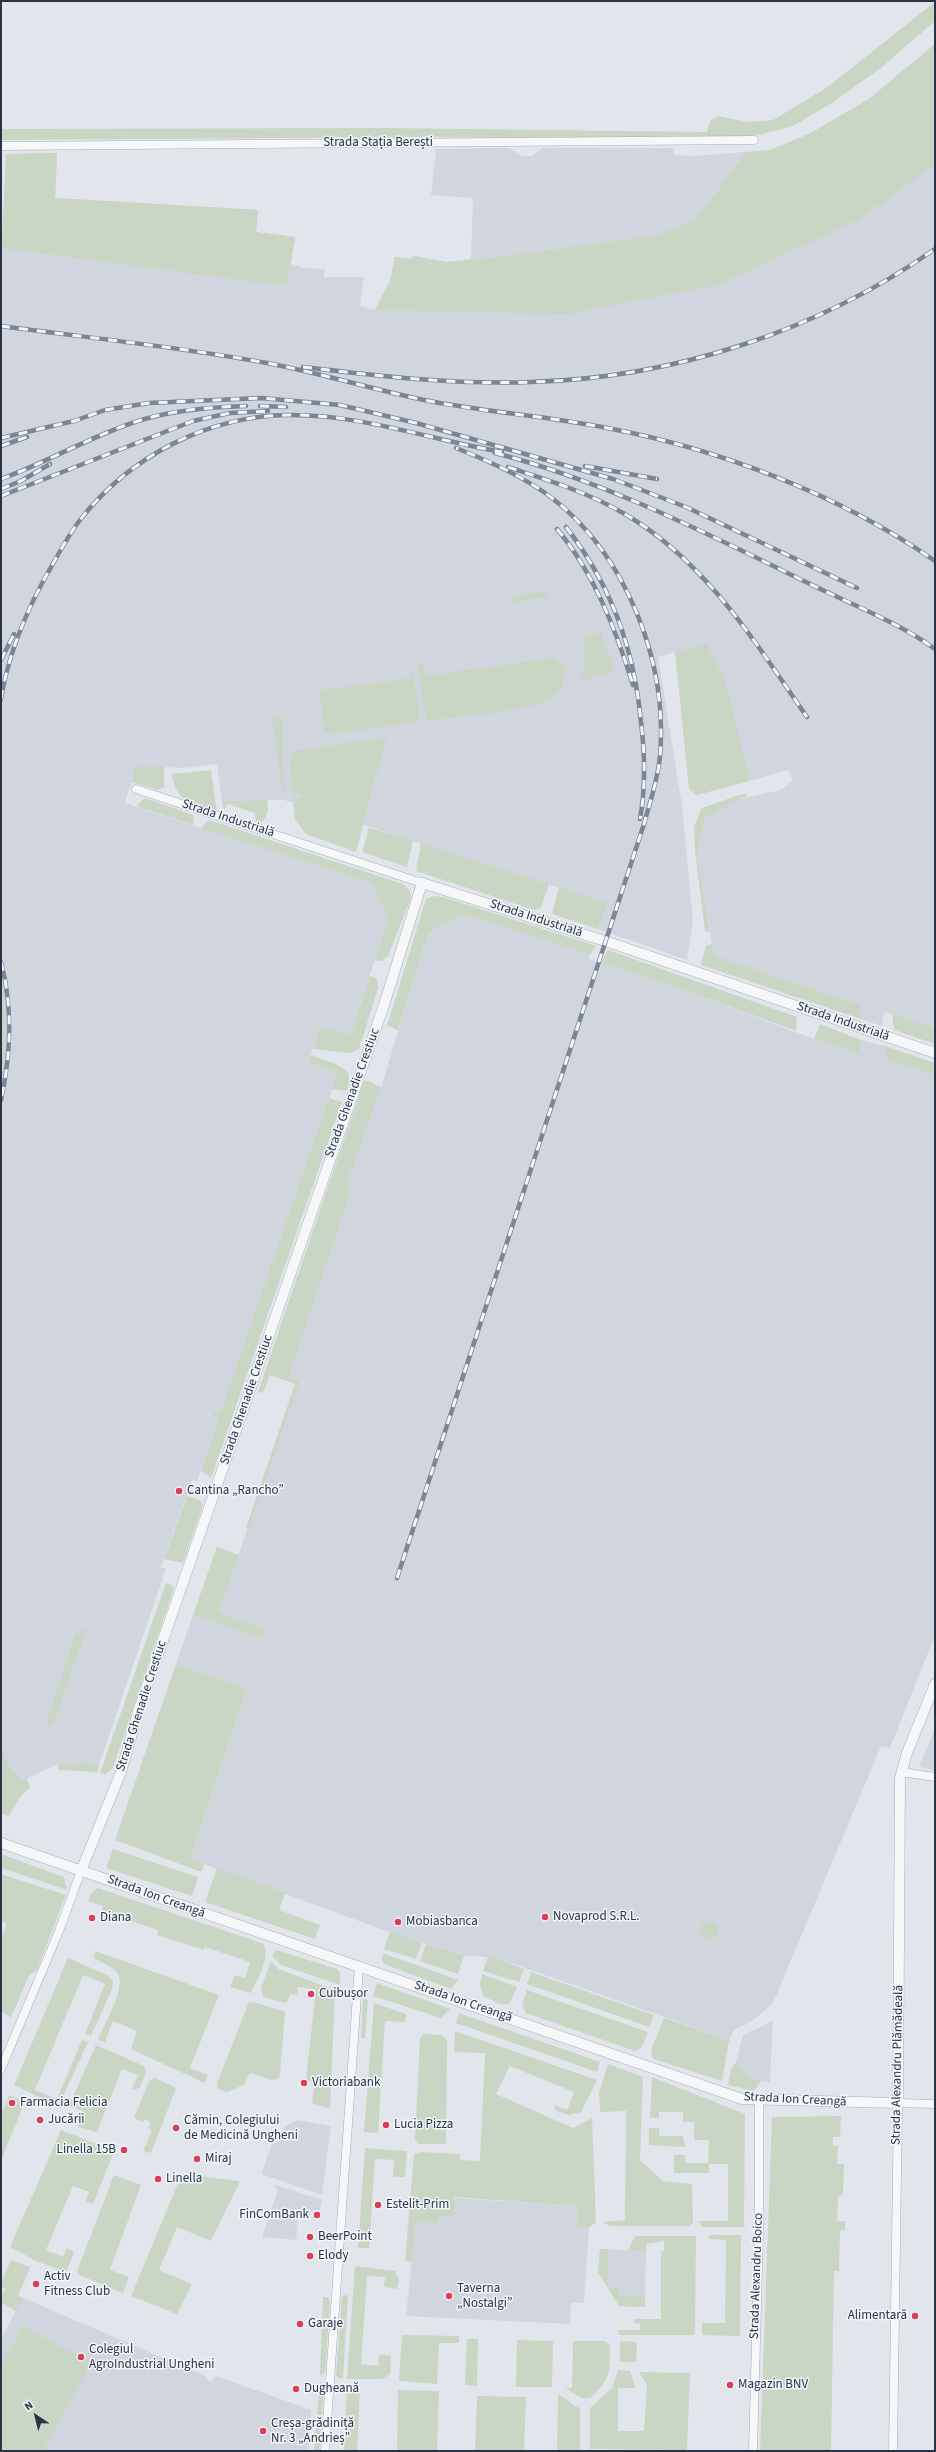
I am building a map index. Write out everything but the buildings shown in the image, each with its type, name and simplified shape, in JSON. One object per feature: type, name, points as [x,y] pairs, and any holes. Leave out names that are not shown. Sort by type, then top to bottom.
[{"type":"street","name":"Strada Stația Berești","points":[[1,146],[754,140]]},
{"type":"street","name":"Strada Industrială","points":[[136,789],[422,883],[605,941],[935,1053]]},
{"type":"street","name":"Strada Ghenadie Crestiuc","points":[[1,2069],[59,1932],[81,1871],[121,1772],[138,1712],[384,1005],[422,883]]},
{"type":"street","name":"Strada Alexandru Plămădeală","points":[[893,2451],[898,2103],[899,1793],[901,1772],[907,1753],[935,1684]]},
{"type":"street","points":[[901,1772],[935,1777]]},
{"type":"street","name":"Strada Ion Creangă","points":[[1,1842],[742,2099],[759,2101],[935,2104]]},
{"type":"street","points":[[325,2451],[360,1967]]},
{"type":"street","name":"Strada Alexandru Boico","points":[[753,2451],[759,2232],[759,2101]]},
{"type":"shaded area","points":[[935,44],[935,1028],[884,1012],[882,1026],[861,1019],[860,1004],[714,955],[697,853],[705,818],[734,800],[781,790],[793,780],[788,770],[750,781],[725,680],[707,643],[658,657],[682,806],[693,921],[687,960],[598,929],[606,903],[284,800],[222,801],[217,764],[184,768],[136,766],[125,803],[373,884],[388,920],[350,1035],[320,1026],[308,1062],[338,1073],[220,1413],[214,1411],[212,1416],[219,1418],[197,1481],[192,1480],[166,1552],[161,1567],[166,1569],[99,1765],[84,1762],[58,1764],[32,1776],[24,1781],[1,1814],[1,263],[6,154],[57,153],[55,198],[258,210],[256,232],[295,237],[291,264],[304,268],[325,269],[324,277],[364,277],[360,306],[375,310],[390,281],[395,257],[411,259],[414,256],[446,262],[471,259],[473,198],[431,195],[436,149],[508,148],[523,156],[532,156],[542,148],[673,148],[674,155],[695,156],[770,150],[809,134],[869,99]]},
{"type":"shaded area","points":[[464,915],[590,955],[589,959],[670,985],[814,1039],[857,1052],[861,1040],[885,1046],[887,1061],[935,1075],[935,1635],[890,1748],[881,1746],[773,2003],[755,2019],[734,2030],[729,2040],[494,1957],[464,1956],[381,1929],[190,1859],[247,1688],[176,1664],[193,1615],[263,1639],[266,1629],[218,1612],[300,1381],[289,1377],[351,1193],[345,1190],[381,1088],[428,933]]},
{"type":"shaded area","points":[[935,1729],[935,1771],[919,1766]]},
{"type":"shaded area","points":[[773,2021],[770,2082],[761,2081],[747,2075],[736,2062],[743,2035]]},
{"type":"shaded area","points":[[298,2120],[331,2126],[322,2195],[261,2174],[272,2144],[278,2142],[285,2126]]},
{"type":"shaded area","points":[[276,2185],[322,2200],[320,2210],[313,2210],[310,2212],[309,2217],[298,2217],[296,2240],[262,2237],[278,2189],[275,2188]]},
{"type":"shaded area","points":[[440,2197],[578,2206],[576,2227],[589,2228],[584,2303],[571,2303],[570,2324],[406,2316],[416,2222]]},
{"type":"shaded area","points":[[600,2249],[646,2251],[645,2307],[619,2306],[598,2272]]},
{"type":"shaded area","name":"Colegiul AgroIndustrial Ungheni","points":[[23,2298],[205,2376],[210,2382],[216,2376],[311,2410],[308,2451],[1,2451],[1,2339]]},
{"type":"green space","points":[[935,2],[935,21],[881,68],[832,103],[793,126],[763,134],[729,139],[414,137],[1,140],[1,129],[385,128],[707,132],[710,121],[718,116],[748,122],[773,120],[826,88]]},
{"type":"green space","points":[[935,44],[935,165],[856,221],[718,285],[569,314],[375,310],[390,281],[395,257],[411,259],[414,256],[446,262],[493,258],[658,235],[696,220],[747,152],[770,150],[809,134],[869,99]]},
{"type":"green space","points":[[57,153],[55,198],[258,210],[256,232],[295,237],[286,286],[2,248],[6,154]]},
{"type":"green space","points":[[546,591],[547,597],[511,602],[510,597]]},
{"type":"green space","points":[[600,633],[616,670],[579,682],[585,672],[583,636]]},
{"type":"green space","points":[[707,643],[725,680],[750,781],[697,795],[689,789],[675,652]]},
{"type":"green space","points":[[552,658],[556,663],[564,662],[565,671],[559,690],[552,698],[544,702],[512,710],[426,721],[418,664],[424,663],[426,676]]},
{"type":"green space","points":[[411,669],[413,669],[419,722],[330,734],[324,729],[320,695],[322,690],[412,678]]},
{"type":"green space","points":[[281,716],[284,800],[272,717]]},
{"type":"green space","points":[[386,737],[356,852],[306,834],[295,819],[293,799],[301,798],[301,793],[293,794],[290,761],[294,751]]},
{"type":"green space","points":[[136,766],[164,767],[164,787],[158,790],[131,782]]},
{"type":"green space","points":[[211,770],[217,812],[182,797],[177,791],[172,774]]},
{"type":"green space","points":[[742,794],[748,795],[728,804],[727,808],[720,809],[705,818],[697,853],[710,933],[705,931],[695,851],[694,826],[702,808]]},
{"type":"green space","points":[[145,798],[193,815],[194,825],[136,806]]},
{"type":"green space","points":[[267,800],[268,809],[266,817],[262,822],[256,823],[255,813],[228,804],[224,810],[222,801]]},
{"type":"green space","points":[[209,820],[403,884],[410,890],[411,898],[388,956],[382,961],[375,960],[388,920],[373,884],[201,828]]},
{"type":"green space","points":[[369,828],[413,840],[407,867],[362,852]]},
{"type":"green space","points":[[421,843],[549,884],[541,908],[534,910],[416,871]]},
{"type":"green space","points":[[559,887],[607,903],[598,929],[552,914]]},
{"type":"green space","points":[[434,896],[443,897],[596,946],[590,955],[464,915],[428,933],[398,1030],[387,1026],[426,899]]},
{"type":"green space","points":[[712,944],[714,955],[860,1004],[861,1019],[701,965],[706,945]]},
{"type":"green space","points":[[608,950],[797,1017],[796,1031],[670,985],[601,963]]},
{"type":"green space","points":[[370,976],[377,978],[378,989],[359,1049],[350,1053],[313,1049],[320,1026],[350,1035]]},
{"type":"green space","points":[[1,985],[3,985],[5,1009],[5,1056],[1,1079]]},
{"type":"green space","points":[[892,1014],[935,1028],[935,1044],[894,1030]]},
{"type":"green space","points":[[820,1024],[861,1040],[858,1053],[814,1039]]},
{"type":"green space","points":[[885,1046],[935,1063],[935,1075],[887,1061]]},
{"type":"green space","points":[[311,1055],[336,1064],[348,1072],[350,1081],[346,1091],[332,1089],[337,1073],[308,1062]]},
{"type":"green space","points":[[364,1081],[369,1081],[381,1088],[345,1190],[351,1192],[289,1377],[300,1381],[248,1529],[246,1528],[295,1384],[270,1375],[263,1393],[258,1392]]},
{"type":"green space","points":[[329,1098],[342,1102],[211,1478],[201,1471],[219,1418],[212,1416],[214,1411],[220,1413]]},
{"type":"green space","points":[[187,1496],[199,1500],[203,1505],[183,1563],[164,1559]]},
{"type":"green space","points":[[217,1547],[239,1555],[218,1612],[266,1629],[263,1639],[193,1615]]},
{"type":"green space","points":[[166,1583],[172,1585],[174,1588],[113,1768],[105,1774],[100,1773]]},
{"type":"green space","points":[[82,1628],[86,1630],[53,1724],[49,1726],[46,1724],[76,1633],[80,1634]]},
{"type":"green space","points":[[176,1664],[247,1688],[190,1859],[204,1864],[201,1872],[115,1840]]},
{"type":"green space","points":[[1,1749],[11,1769],[23,1781],[27,1779],[30,1787],[21,1796],[9,1816],[1,1814]]},
{"type":"green space","points":[[84,1762],[99,1765],[97,1772],[59,1770],[58,1764]]},
{"type":"green space","points":[[113,1849],[198,1877],[192,1896],[106,1868]]},
{"type":"green space","points":[[1,1854],[64,1877],[67,1890],[1,1868]]},
{"type":"green space","points":[[217,1868],[285,1893],[279,1910],[320,1925],[315,1939],[205,1902]]},
{"type":"green space","points":[[1,1874],[66,1895],[37,1970],[29,1976],[11,2017],[1,2012],[1,1938],[7,1924],[1,1921]]},
{"type":"green space","points":[[98,1888],[264,1944],[264,1962],[251,1993],[230,1987],[235,1975],[245,1978],[250,1962],[205,1947],[204,1950],[157,1935],[158,1930],[113,1915],[111,1920],[100,1916],[103,1906],[88,1901],[91,1893]]},
{"type":"green space","points":[[709,1922],[715,1925],[718,1931],[715,1937],[709,1940],[703,1937],[700,1931],[703,1925]]},
{"type":"green space","points":[[390,1932],[422,1942],[416,1959],[384,1949]]},
{"type":"green space","points":[[426,1944],[464,1956],[458,1974],[420,1961]]},
{"type":"green space","points":[[276,1950],[337,1969],[340,1973],[340,1985],[281,1965],[272,1956]]},
{"type":"green space","points":[[95,1951],[219,1995],[190,2068],[208,2075],[205,2083],[131,2049],[137,2031],[113,2021],[105,2042],[98,2040],[109,2017],[119,1990],[120,1982],[119,1976],[115,1970],[94,1958]]},
{"type":"green space","points":[[383,1953],[458,1980],[452,1988],[448,1988],[384,1964],[382,1960]]},
{"type":"green space","points":[[488,1957],[494,1957],[524,1969],[519,1982],[483,1971]]},
{"type":"green space","points":[[68,1958],[107,1975],[113,1981],[112,1989],[91,2036],[85,2034],[105,1984],[83,1975],[35,2090],[57,2099],[82,2040],[88,2042],[60,2103],[55,2105],[14,2085]]},
{"type":"green space","points":[[271,1961],[278,1969],[335,1990],[330,2109],[312,2103],[315,2082],[306,2080],[316,1989],[298,1987],[297,1995],[290,1994],[286,2003],[263,1997],[261,1988]]},
{"type":"green space","points":[[531,1972],[654,2015],[649,2027],[527,1984]]},
{"type":"green space","points":[[482,1974],[517,1987],[510,2003],[503,2005],[484,1997],[480,1985]]},
{"type":"green space","points":[[377,1983],[450,2009],[441,2018],[373,1996]]},
{"type":"green space","points":[[527,1990],[648,2032],[642,2047],[635,2051],[526,2013],[522,2005]]},
{"type":"green space","points":[[363,1999],[368,2000],[365,2038],[361,2038]]},
{"type":"green space","points":[[249,2002],[285,2012],[280,2074],[279,2078],[272,2080],[250,2073],[244,2085],[227,2092],[218,2089],[217,2083]]},
{"type":"green space","points":[[374,2003],[406,2014],[405,2022],[385,2021],[378,2133],[364,2132]]},
{"type":"green space","points":[[459,2013],[600,2062],[597,2072],[456,2023]]},
{"type":"green space","points":[[664,2018],[729,2040],[722,2081],[653,2059],[651,2050]]},
{"type":"green space","points":[[455,2031],[597,2080],[581,2112],[568,2115],[555,2110],[554,2105],[567,2110],[574,2092],[510,2066],[496,2094],[573,2128],[592,2118],[596,2222],[589,2228],[576,2227],[578,2206],[454,2197],[453,2217],[439,2216],[438,2223],[416,2222],[412,2262],[405,2261],[414,2154],[420,2152],[460,2154],[460,2160],[480,2161],[485,2053],[454,2052]]},
{"type":"green space","points":[[424,2034],[442,2035],[447,2040],[446,2144],[418,2144],[415,2139],[420,2038]]},
{"type":"green space","points":[[96,2045],[144,2066],[146,2072],[140,2088],[132,2089],[138,2075],[122,2069],[97,2132],[78,2127],[83,2111],[69,2106]]},
{"type":"green space","points":[[736,2062],[747,2075],[761,2081],[754,2091],[728,2085],[731,2069]]},
{"type":"green space","points":[[608,2064],[643,2077],[640,2160],[663,2181],[692,2184],[693,2223],[689,2226],[610,2226],[603,2222],[625,2220],[626,2111],[600,2112],[599,2093]]},
{"type":"green space","points":[[652,2077],[745,2114],[744,2227],[702,2227],[699,2221],[728,2221],[728,2164],[709,2164],[709,2173],[674,2173],[674,2155],[685,2155],[685,2163],[708,2163],[709,2140],[694,2140],[694,2122],[683,2122],[683,2112],[659,2112],[659,2118],[650,2118]]},
{"type":"green space","points":[[155,2078],[176,2088],[151,2153],[143,2151],[152,2130],[148,2128],[151,2122],[145,2119],[143,2122],[134,2118],[149,2081]]},
{"type":"green space","points":[[9,2095],[25,2102],[1,2160],[1,2115]]},
{"type":"green space","points":[[841,2116],[840,2137],[833,2137],[833,2146],[838,2146],[837,2164],[844,2164],[843,2195],[838,2196],[837,2221],[845,2221],[845,2230],[840,2230],[839,2271],[834,2271],[831,2451],[760,2451],[772,2117]]},
{"type":"green space","points":[[649,2128],[659,2128],[659,2136],[683,2136],[685,2147],[649,2145]]},
{"type":"green space","points":[[61,2130],[112,2150],[113,2154],[93,2204],[86,2201],[89,2192],[73,2186],[46,2250],[63,2257],[67,2248],[74,2252],[66,2272],[36,2261],[10,2247]]},
{"type":"green space","points":[[365,2148],[407,2151],[405,2177],[393,2177],[394,2160],[375,2159],[369,2248],[358,2248]]},
{"type":"green space","points":[[182,2174],[240,2181],[211,2241],[177,2227],[159,2270],[192,2284],[177,2314],[131,2296]]},
{"type":"green space","points":[[114,2175],[141,2185],[110,2270],[129,2277],[123,2293],[79,2275],[77,2271]]},
{"type":"green space","points":[[709,2235],[741,2235],[740,2336],[702,2335],[702,2323],[725,2323],[726,2240],[709,2239]]},
{"type":"green space","points":[[635,2236],[696,2236],[695,2333],[692,2335],[620,2335],[617,2330],[640,2330],[640,2324],[634,2323],[634,2319],[661,2319],[661,2251],[664,2251],[664,2241],[646,2244],[646,2251],[628,2250]]},
{"type":"green space","points":[[600,2249],[608,2249],[608,2288],[618,2288],[619,2295],[645,2295],[645,2307],[619,2306],[598,2272]]},
{"type":"green space","points":[[11,2260],[30,2267],[18,2296],[23,2298],[16,2311],[1,2302],[1,2297],[6,2288],[1,2287],[1,2283]]},
{"type":"green space","points":[[355,2266],[395,2271],[399,2279],[397,2289],[384,2287],[385,2277],[367,2276],[361,2364],[378,2366],[379,2354],[391,2356],[390,2374],[382,2379],[347,2379]]},
{"type":"green space","points":[[348,2295],[343,2379],[338,2378],[336,2375],[342,2296]]},
{"type":"green space","points":[[323,2297],[328,2297],[330,2301],[325,2372],[320,2376]]},
{"type":"green space","points":[[23,2326],[91,2363],[43,2451],[1,2451],[1,2367]]},
{"type":"green space","points":[[402,2335],[459,2336],[459,2343],[439,2343],[437,2384],[399,2381]]},
{"type":"green space","points":[[467,2339],[478,2339],[477,2386],[465,2385]]},
{"type":"green space","points":[[517,2340],[553,2341],[552,2387],[516,2387]]},
{"type":"green space","points":[[573,2341],[604,2341],[610,2344],[610,2362],[606,2380],[590,2398],[582,2398],[565,2388],[572,2388]]},
{"type":"green space","points":[[620,2341],[637,2342],[636,2362],[620,2362]]},
{"type":"green space","points":[[618,2370],[630,2371],[636,2388],[618,2388],[618,2431],[644,2431],[647,2385],[639,2372],[690,2373],[687,2450],[590,2449],[590,2408],[612,2388]]},
{"type":"green space","points":[[320,2381],[324,2387],[319,2451],[314,2451]]},
{"type":"green space","points":[[347,2388],[360,2389],[357,2451],[344,2451]]},
{"type":"green space","points":[[398,2390],[439,2391],[437,2451],[397,2451]]},
{"type":"green space","points":[[558,2394],[580,2409],[580,2451],[557,2451]]},
{"type":"green space","points":[[477,2396],[526,2397],[524,2451],[475,2451]]},
{"type":"railway","points":[[303,367],[417,379],[502,383],[585,378],[638,371],[691,360],[743,345],[793,326],[843,304],[890,278],[935,249]]},
{"type":"railway","points":[[1,326],[168,347],[234,357],[287,367],[424,400],[469,408],[561,420],[650,437],[693,448],[735,462],[819,495],[860,515],[935,561]]},
{"type":"railway","points":[[1,438],[74,421],[105,410],[149,403],[261,398],[340,405],[416,423],[613,479],[686,507],[857,588]]},
{"type":"railway","points":[[1,479],[36,465],[103,434],[151,417],[192,410],[246,406]]},
{"type":"railway","points":[[260,406],[286,407]]},
{"type":"railway","points":[[1,496],[193,421],[230,413],[268,411]]},
{"type":"railway","points":[[1,699],[8,667],[24,620],[46,576],[75,527],[100,497],[122,477],[147,459],[173,444],[200,432],[229,423],[258,417],[288,415],[315,416],[369,423],[502,452]]},
{"type":"railway","points":[[1,446],[27,437]]},
{"type":"railway","points":[[397,1578],[644,824],[656,782],[660,756],[661,721],[657,685],[649,649],[637,614],[621,581],[602,550],[579,522],[541,490],[506,470],[456,448]]},
{"type":"railway","points":[[495,453],[576,478],[654,510],[731,545],[889,621],[921,639],[935,649]]},
{"type":"railway","points":[[1,489],[21,481],[50,464]]},
{"type":"railway","points":[[585,466],[657,479]]},
{"type":"railway","points":[[508,467],[567,487],[623,513],[652,532],[679,554],[704,578],[748,632],[807,717]]},
{"type":"railway","points":[[566,527],[582,549],[608,595],[618,618],[633,668],[638,695],[644,758],[644,783],[640,819]]},
{"type":"railway","points":[[557,529],[570,546],[593,583],[611,623],[633,685]]},
{"type":"railway","points":[[1,660],[14,634]]},
{"type":"railway","points":[[1,962],[5,979],[9,1014],[9,1048],[1,1100]]},
{"type":"place","name":"Cantina „Rancho”","points":[[179,1491]]},
{"type":"place","name":"Novaprod S.R.L.","points":[[545,1917]]},
{"type":"place","name":"Diana","points":[[92,1918]]},
{"type":"place","name":"Mobiasbanca","points":[[398,1922]]},
{"type":"place","name":"Cuibușor","points":[[311,1994]]},
{"type":"place","name":"Victoriabank","points":[[304,2083]]},
{"type":"place","name":"Farmacia Felicia","points":[[12,2103]]},
{"type":"place","name":"Jucării","points":[[40,2120]]},
{"type":"place","name":"Lucia Pizza","points":[[386,2125]]},
{"type":"place","name":"Cămin, Colegiului de Medicină Ungheni","points":[[176,2128]]},
{"type":"place","name":"Linella 15B","points":[[124,2150]]},
{"type":"place","name":"Miraj","points":[[197,2159]]},
{"type":"place","name":"Linella","points":[[158,2179]]},
{"type":"place","name":"Estelit-Prim","points":[[378,2205]]},
{"type":"place","name":"FinComBank","points":[[317,2215]]},
{"type":"place","name":"BeerPoint","points":[[310,2237]]},
{"type":"place","name":"Elody","points":[[310,2256]]},
{"type":"place","name":"Activ Fitness Club","points":[[36,2284]]},
{"type":"place","name":"Taverna „Nostalgi”","points":[[449,2296]]},
{"type":"place","name":"Alimentară","points":[[915,2316]]},
{"type":"place","name":"Garaje","points":[[300,2324]]},
{"type":"place","name":"Colegiul AgroIndustrial Ungheni","points":[[81,2357]]},
{"type":"place","name":"Magazin BNV","points":[[730,2385]]},
{"type":"place","name":"Dugheană","points":[[296,2389]]},
{"type":"place","name":"Creșa-grădiniță Nr. 3 „Andrieș”","points":[[263,2431]]}]
